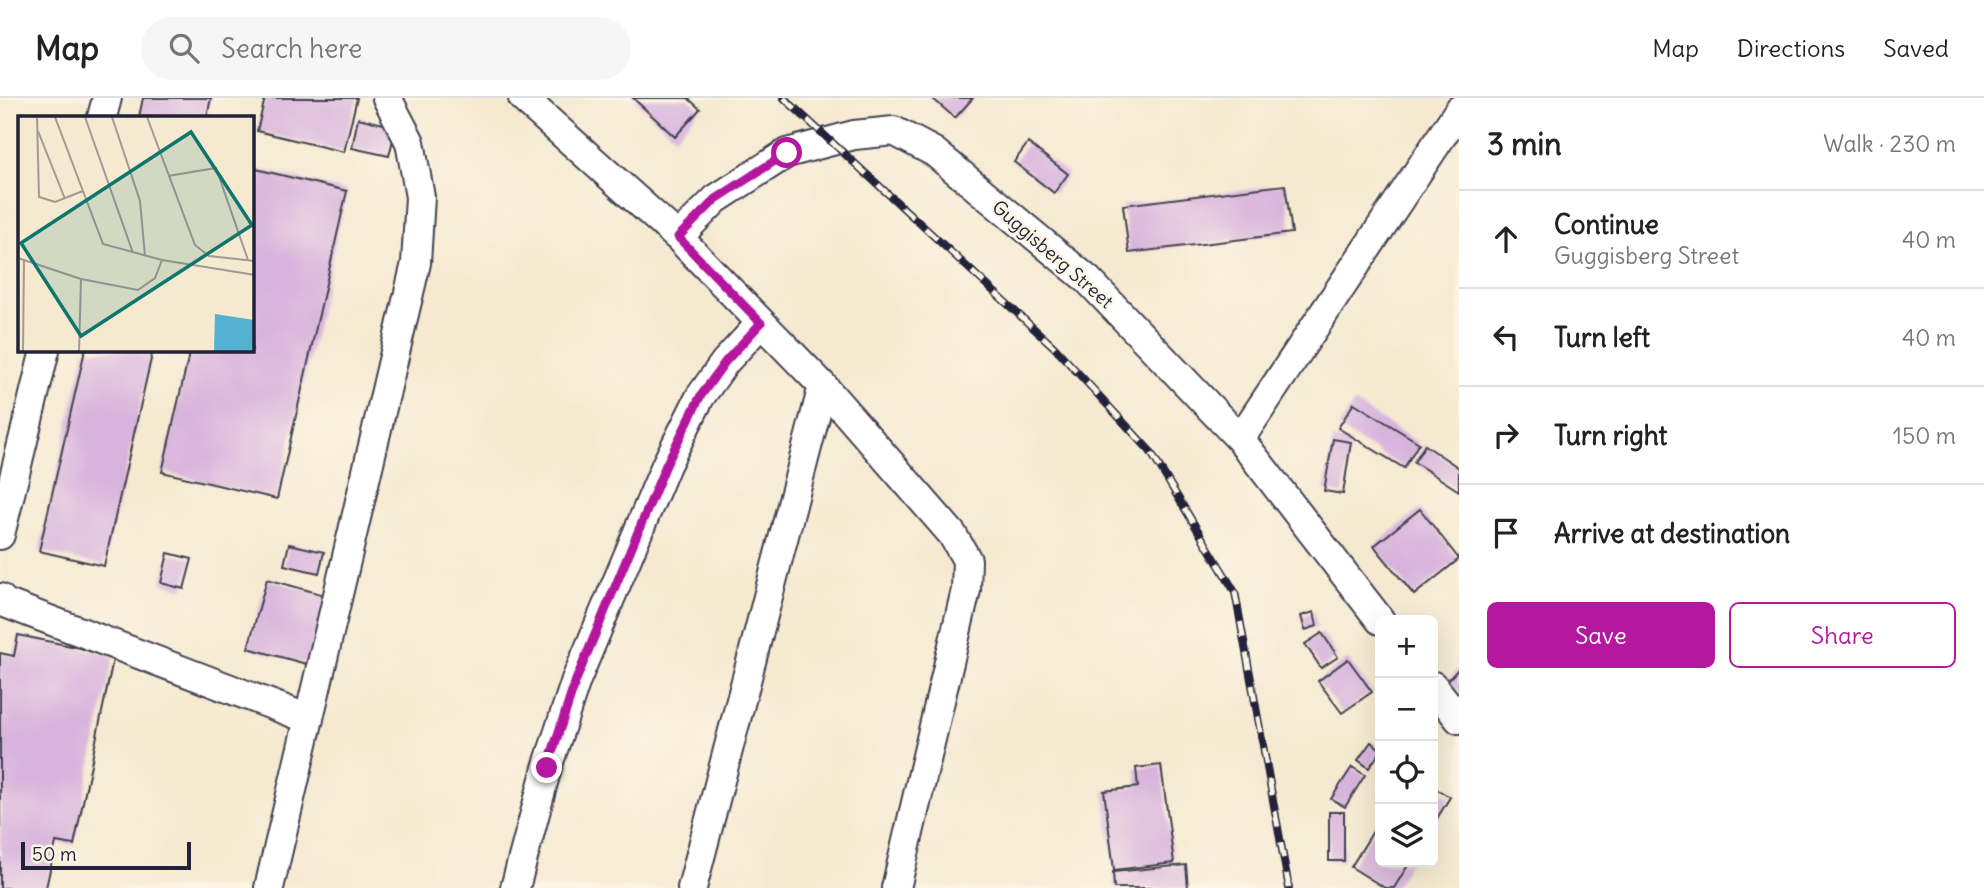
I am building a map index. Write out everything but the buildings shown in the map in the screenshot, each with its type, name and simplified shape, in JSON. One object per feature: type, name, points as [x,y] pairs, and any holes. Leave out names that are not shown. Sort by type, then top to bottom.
[{"type":"lane","points":[[102,116],[107,98]]},
{"type":"lane","points":[[269,888],[416,264],[419,197],[410,142],[387,98]]},
{"type":"lane","points":[[523,98],[678,237],[823,386],[952,534],[967,560],[966,590],[896,888]]},
{"type":"lane","points":[[1240,439],[1459,110]]},
{"type":"lane","name":"Guggisberg Street","points":[[678,237],[716,199],[787,153],[854,135],[894,131],[934,152],[1088,280],[1240,439],[1376,615]]},
{"type":"lane","points":[[515,888],[547,768],[576,680],[666,465],[700,397],[725,362],[761,323]]},
{"type":"lane","points":[[0,535],[45,352]]},
{"type":"lane","points":[[692,888],[823,386]]},
{"type":"lane","points":[[0,598],[5,603],[309,719]]},
{"type":"lane","points":[[1438,692],[1459,719]]},
{"type":"railway","points":[[784,98],[1054,347],[1150,451],[1235,592],[1289,888]]},
{"type":"route","points":[[547,768],[576,680],[666,465],[700,397],[725,362],[761,323],[678,237],[716,199],[787,153]]}]
